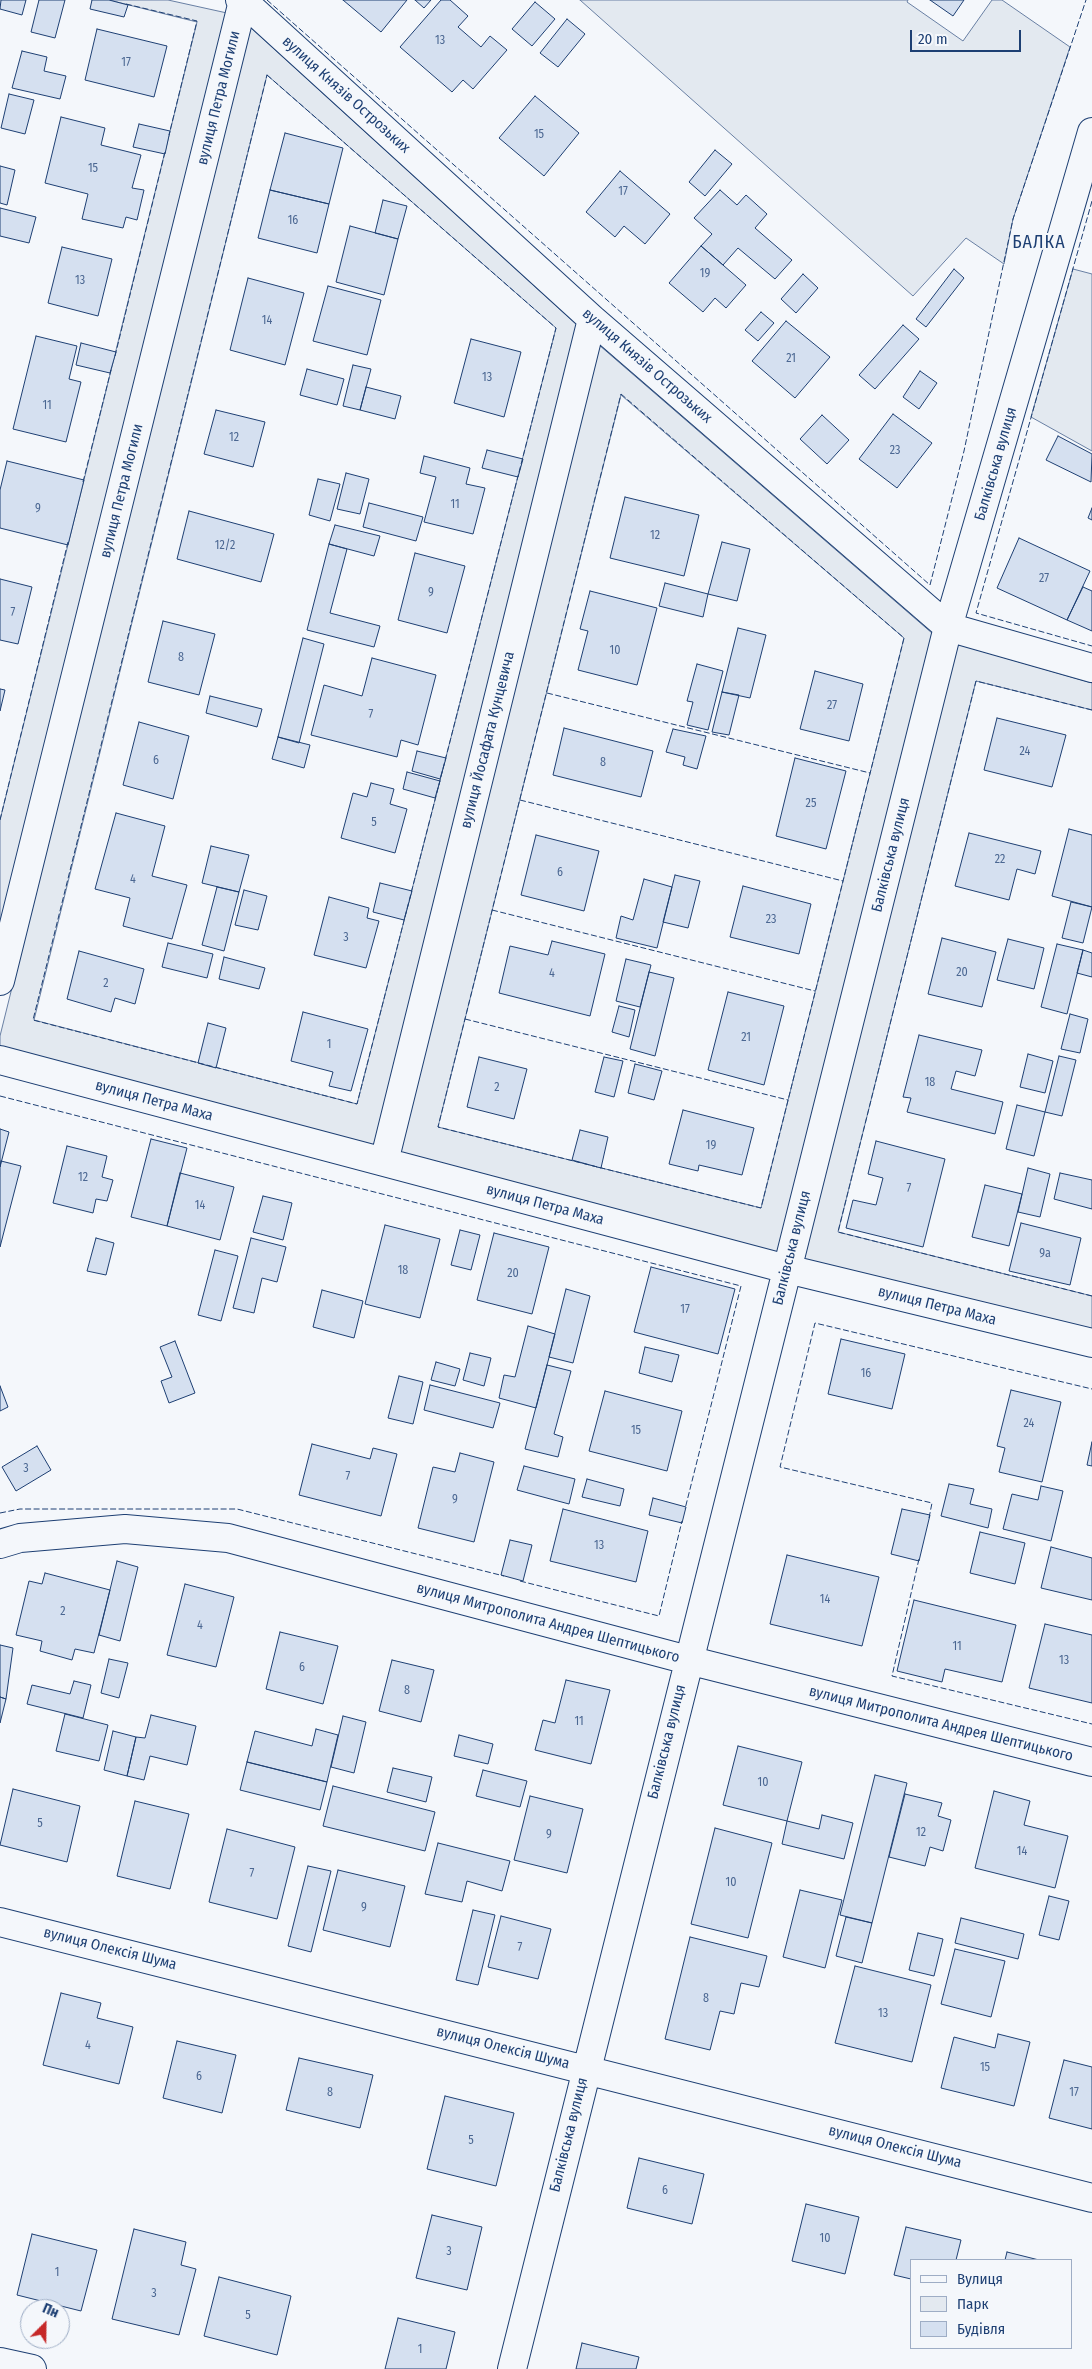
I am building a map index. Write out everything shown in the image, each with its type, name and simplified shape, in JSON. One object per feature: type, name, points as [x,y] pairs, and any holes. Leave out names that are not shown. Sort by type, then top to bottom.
[{"type":"street","name":"вулиця Князів Острозьких","points":[[242,0],[592,319],[948,626],[1092,668]]},
{"type":"street","name":"вулиця Петра Могили","points":[[0,981],[242,0]]},
{"type":"street","name":"Балківська вулиця","points":[[512,2369],[948,626],[1092,132]]},
{"type":"street","name":"вулиця Йосафата Кунцевича","points":[[384,1162],[592,319]]},
{"type":"street","name":"вулиця Петра Маха","points":[[0,1060],[787,1269],[1092,1343]]},
{"type":"street","name":"вулиця Митрополита Андрея Шептицького","points":[[0,1544],[20,1538],[125,1529],[228,1538],[688,1660],[1092,1762]]},
{"type":"street","name":"вулиця Олексія Шума","points":[[0,1922],[586,2068],[1092,2198]]},
{"type":"street","points":[[0,2362],[32,2369]]},
{"type":"green space","points":[[109,0],[168,0],[227,13],[0,927],[0,820],[197,22]]},
{"type":"green space","points":[[580,0],[908,0],[907,2],[963,41],[992,0],[1002,0],[1070,47],[1013,219],[1004,264],[966,238],[913,296]]},
{"type":"green space","points":[[250,27],[577,325],[375,1146],[0,1046],[0,1036]],"holes":[[[267,75],[556,328],[357,1104],[34,1020]]]},
{"type":"green space","points":[[1073,269],[1092,274],[1092,451],[1031,417]]},
{"type":"green space","points":[[599,345],[933,634],[778,1253],[400,1152]],"holes":[[[621,395],[904,638],[761,1208],[438,1127]]]},
{"type":"green space","points":[[957,644],[1092,683],[1092,710],[976,681],[838,1232],[1092,1296],[1092,1330],[803,1260]]},
{"type":"building","points":[[1,0],[26,0],[22,15],[0,9]]},
{"type":"building","points":[[39,0],[65,0],[55,38],[31,32]]},
{"type":"building","points":[[92,0],[109,0],[128,5],[124,17],[90,9]]},
{"type":"building","points":[[343,0],[407,0],[381,32]]},
{"type":"building","points":[[415,0],[431,0],[424,8]]},
{"type":"building","points":[[441,0],[450,0],[468,16],[458,27],[481,47],[490,36],[507,50],[473,89],[463,80],[452,92],[400,47]]},
{"type":"building","points":[[930,0],[964,0],[953,16]]},
{"type":"building","points":[[535,2],[555,19],[532,46],[512,29]]},
{"type":"building","points":[[567,19],[585,34],[558,67],[540,53]]},
{"type":"building","points":[[97,29],[167,46],[154,97],[85,80]]},
{"type":"building","points":[[22,51],[47,57],[44,71],[66,76],[60,99],[12,88]]},
{"type":"building","points":[[9,94],[34,100],[25,134],[1,128]]},
{"type":"building","points":[[535,96],[579,133],[544,176],[499,138]]},
{"type":"building","points":[[61,117],[105,128],[101,145],[141,155],[132,188],[144,190],[137,220],[126,217],[123,228],[82,219],[88,194],[45,183]]},
{"type":"building","points":[[139,124],[170,131],[165,154],[133,147]]},
{"type":"building","points":[[285,133],[343,148],[329,204],[270,190]]},
{"type":"building","points":[[715,150],[732,164],[705,196],[689,182]]},
{"type":"building","points":[[0,166],[15,170],[7,205],[0,203]]},
{"type":"building","points":[[620,171],[670,214],[645,244],[624,226],[615,237],[586,212]]},
{"type":"building","points":[[270,190],[329,204],[317,253],[258,238]]},
{"type":"building","points":[[720,190],[737,205],[746,195],[767,214],[755,228],[792,260],[775,279],[738,248],[723,265],[701,246],[712,234],[694,218]]},
{"type":"building","points":[[383,200],[407,206],[398,239],[375,233]]},
{"type":"building","points":[[0,208],[36,217],[29,243],[0,236]]},
{"type":"building","points":[[350,226],[398,239],[384,295],[336,282]]},
{"type":"building","points":[[701,246],[746,285],[726,308],[715,298],[703,312],[669,283]]},
{"type":"building","points":[[62,247],[112,259],[98,316],[48,303]]},
{"type":"building","points":[[954,269],[964,278],[926,327],[916,319]]},
{"type":"building","points":[[803,274],[818,288],[796,313],[781,299]]},
{"type":"building","points":[[248,278],[304,293],[285,365],[230,350]]},
{"type":"building","points":[[328,286],[381,300],[367,355],[313,341]]},
{"type":"building","points":[[761,312],[774,323],[758,341],[745,330]]},
{"type":"building","points":[[786,321],[830,357],[795,398],[752,361]]},
{"type":"building","points":[[903,325],[919,339],[875,389],[859,375]]},
{"type":"building","points":[[36,336],[77,346],[69,379],[81,382],[66,442],[13,429]]},
{"type":"building","points":[[471,339],[521,352],[504,417],[454,403]]},
{"type":"building","points":[[81,343],[116,352],[110,373],[76,365]]},
{"type":"building","points":[[353,365],[371,369],[360,410],[343,406]]},
{"type":"building","points":[[307,369],[344,379],[337,405],[300,395]]},
{"type":"building","points":[[920,371],[937,383],[919,409],[903,397]]},
{"type":"building","points":[[366,387],[401,396],[395,419],[360,410]]},
{"type":"building","points":[[216,410],[265,422],[253,467],[204,454]]},
{"type":"building","points":[[893,414],[932,443],[897,488],[859,459]]},
{"type":"building","points":[[822,415],[849,440],[827,464],[800,439]]},
{"type":"building","points":[[1058,436],[1092,454],[1091,482],[1046,460]]},
{"type":"building","points":[[487,450],[523,459],[518,477],[482,468]]},
{"type":"building","points":[[424,456],[470,468],[466,484],[485,488],[473,534],[424,522],[436,477],[420,473]]},
{"type":"building","points":[[7,461],[84,480],[68,545],[0,528],[0,490]]},
{"type":"building","points":[[346,473],[369,479],[360,514],[337,509]]},
{"type":"building","points":[[318,479],[340,484],[330,521],[309,515]]},
{"type":"building","points":[[625,497],[699,515],[684,576],[610,558]]},
{"type":"building","points":[[369,503],[423,517],[416,541],[363,527]]},
{"type":"building","points":[[1092,508],[1092,520],[1088,518]]},
{"type":"building","points":[[189,511],[274,534],[261,582],[177,559]]},
{"type":"building","points":[[335,525],[380,536],[374,556],[329,544]]},
{"type":"building","points":[[1019,538],[1090,571],[1067,620],[997,588]]},
{"type":"building","points":[[722,542],[750,549],[737,601],[708,594]]},
{"type":"building","points":[[329,544],[347,549],[330,613],[380,626],[374,647],[307,630]]},
{"type":"building","points":[[415,553],[465,566],[447,633],[398,620]]},
{"type":"building","points":[[0,579],[32,587],[18,644],[0,640]]},
{"type":"building","points":[[665,583],[708,594],[703,617],[659,606]]},
{"type":"building","points":[[1083,587],[1092,591],[1092,631],[1067,620]]},
{"type":"building","points":[[590,591],[657,608],[637,685],[578,670],[588,631],[580,629]]},
{"type":"building","points":[[163,621],[215,634],[199,695],[148,682]]},
{"type":"building","points":[[738,628],[766,635],[750,698],[722,692]]},
{"type":"building","points":[[303,638],[324,644],[299,743],[278,737]]},
{"type":"building","points":[[372,658],[436,675],[418,745],[401,740],[397,757],[311,735],[324,685],[362,696]]},
{"type":"building","points":[[697,664],[723,671],[708,730],[687,725],[693,702],[687,701]]},
{"type":"building","points":[[815,671],[863,684],[849,741],[800,729]]},
{"type":"building","points":[[0,689],[5,690],[0,711]]},
{"type":"building","points":[[722,692],[739,695],[729,735],[712,732]]},
{"type":"building","points":[[210,696],[262,709],[257,727],[206,713]]},
{"type":"building","points":[[997,718],[1066,735],[1052,787],[984,770]]},
{"type":"building","points":[[139,722],[189,736],[173,799],[123,785]]},
{"type":"building","points":[[564,728],[653,751],[641,797],[553,775]]},
{"type":"building","points":[[673,729],[706,736],[697,769],[683,765],[685,757],[666,752]]},
{"type":"building","points":[[278,737],[310,745],[304,768],[272,759]]},
{"type":"building","points":[[417,751],[446,758],[440,779],[412,771]]},
{"type":"building","points":[[795,758],[846,771],[826,849],[776,836]]},
{"type":"building","points":[[407,772],[440,781],[435,798],[403,789]]},
{"type":"building","points":[[371,783],[394,789],[390,804],[407,809],[395,853],[341,838],[353,793],[367,797]]},
{"type":"building","points":[[116,813],[165,826],[152,876],[187,885],[172,939],[123,926],[130,898],[95,889]]},
{"type":"building","points":[[1069,829],[1092,835],[1092,907],[1052,896]]},
{"type":"building","points":[[969,833],[1041,851],[1035,874],[1017,869],[1009,900],[955,886]]},
{"type":"building","points":[[536,835],[599,851],[584,911],[521,895]]},
{"type":"building","points":[[211,846],[249,855],[239,892],[202,883]]},
{"type":"building","points":[[675,875],[700,881],[688,928],[663,922]]},
{"type":"building","points":[[644,879],[672,887],[657,948],[616,938],[621,916],[633,920]]},
{"type":"building","points":[[380,883],[412,891],[404,920],[373,912]]},
{"type":"building","points":[[743,886],[811,904],[799,954],[730,937]]},
{"type":"building","points":[[217,887],[239,892],[224,951],[202,945]]},
{"type":"building","points":[[244,890],[267,896],[258,930],[235,925]]},
{"type":"building","points":[[329,897],[369,908],[367,918],[379,921],[366,968],[314,955]]},
{"type":"building","points":[[1071,902],[1092,907],[1083,943],[1062,938]]},
{"type":"building","points":[[942,938],[996,952],[982,1007],[928,994]]},
{"type":"building","points":[[1008,939],[1044,948],[1034,989],[997,980]]},
{"type":"building","points":[[552,941],[605,954],[590,1016],[499,993],[510,946],[548,955]]},
{"type":"building","points":[[168,943],[213,954],[207,978],[162,967]]},
{"type":"building","points":[[1057,944],[1083,950],[1067,1014],[1041,1007]]},
{"type":"building","points":[[1083,950],[1092,953],[1092,977],[1077,973]]},
{"type":"building","points":[[79,951],[144,969],[135,1004],[115,998],[111,1012],[67,999]]},
{"type":"building","points":[[224,957],[265,968],[259,989],[219,979]]},
{"type":"building","points":[[626,959],[651,965],[640,1007],[616,1001]]},
{"type":"building","points":[[649,972],[674,978],[655,1056],[630,1049]]},
{"type":"building","points":[[728,992],[784,1006],[764,1085],[708,1070]]},
{"type":"building","points":[[619,1006],[635,1010],[629,1037],[612,1032]]},
{"type":"building","points":[[303,1012],[368,1029],[351,1091],[329,1086],[333,1072],[291,1061]]},
{"type":"building","points":[[1070,1014],[1088,1019],[1080,1053],[1061,1049]]},
{"type":"building","points":[[208,1023],[226,1028],[216,1068],[198,1063]]},
{"type":"building","points":[[919,1035],[982,1050],[975,1076],[956,1071],[951,1089],[1003,1102],[995,1134],[907,1112],[911,1098],[903,1097]]},
{"type":"building","points":[[1028,1054],[1053,1061],[1045,1093],[1020,1087]]},
{"type":"building","points":[[1059,1056],[1076,1060],[1062,1116],[1045,1112]]},
{"type":"building","points":[[479,1057],[527,1069],[514,1119],[467,1107]]},
{"type":"building","points":[[604,1057],[623,1061],[614,1097],[595,1092]]},
{"type":"building","points":[[635,1064],[662,1071],[654,1100],[628,1093]]},
{"type":"building","points":[[1017,1105],[1045,1112],[1034,1156],[1006,1149]]},
{"type":"building","points":[[683,1110],[754,1128],[742,1175],[699,1165],[698,1171],[669,1164]]},
{"type":"building","points":[[0,1129],[9,1132],[0,1167]]},
{"type":"building","points":[[580,1130],[608,1137],[601,1168],[572,1160]]},
{"type":"building","points":[[151,1139],[187,1148],[167,1226],[131,1217]]},
{"type":"building","points":[[876,1141],[945,1159],[923,1247],[846,1228],[853,1200],[876,1205],[883,1178],[868,1174]]},
{"type":"building","points":[[67,1146],[107,1156],[102,1177],[113,1180],[107,1201],[96,1199],[93,1213],[53,1203]]},
{"type":"building","points":[[1,1161],[21,1166],[0,1247],[0,1167]]},
{"type":"building","points":[[1028,1168],[1050,1174],[1040,1217],[1018,1212]]},
{"type":"building","points":[[180,1173],[234,1187],[220,1240],[167,1226]]},
{"type":"building","points":[[1060,1173],[1092,1180],[1092,1209],[1054,1199]]},
{"type":"building","points":[[985,1185],[1022,1194],[1009,1246],[972,1237]]},
{"type":"building","points":[[263,1196],[292,1203],[283,1240],[253,1232]]},
{"type":"building","points":[[1021,1223],[1081,1238],[1070,1285],[1009,1271]]},
{"type":"building","points":[[385,1225],[440,1239],[420,1318],[365,1304]]},
{"type":"building","points":[[460,1230],[480,1235],[471,1270],[451,1265]]},
{"type":"building","points":[[494,1233],[549,1247],[532,1314],[477,1300]]},
{"type":"building","points":[[96,1238],[114,1243],[106,1275],[87,1271]]},
{"type":"building","points":[[251,1238],[286,1247],[277,1282],[262,1278],[254,1313],[233,1308]]},
{"type":"building","points":[[215,1250],[238,1256],[221,1321],[198,1315]]},
{"type":"building","points":[[651,1267],[735,1289],[718,1354],[634,1332]]},
{"type":"building","points":[[566,1289],[590,1296],[573,1363],[549,1357]]},
{"type":"building","points":[[322,1290],[363,1301],[354,1338],[313,1327]]},
{"type":"building","points":[[528,1326],[555,1334],[536,1408],[499,1398],[504,1375],[515,1377]]},
{"type":"building","points":[[841,1339],[905,1354],[892,1409],[828,1394]]},
{"type":"building","points":[[175,1341],[195,1393],[169,1403],[161,1381],[172,1377],[160,1347]]},
{"type":"building","points":[[645,1347],[679,1355],[672,1382],[639,1373]]},
{"type":"building","points":[[470,1353],[491,1358],[484,1386],[463,1380]]},
{"type":"building","points":[[436,1362],[460,1369],[455,1386],[431,1380]]},
{"type":"building","points":[[547,1365],[571,1371],[554,1434],[563,1437],[558,1457],[525,1449]]},
{"type":"building","points":[[399,1376],[423,1382],[413,1424],[388,1418]]},
{"type":"building","points":[[430,1385],[500,1403],[493,1428],[424,1410]]},
{"type":"building","points":[[0,1386],[8,1407],[0,1411]]},
{"type":"building","points":[[1011,1390],[1061,1402],[1042,1482],[999,1472],[1005,1448],[997,1446]]},
{"type":"building","points":[[605,1391],[682,1411],[667,1471],[589,1451]]},
{"type":"building","points":[[1092,1442],[1092,1466],[1087,1465]]},
{"type":"building","points":[[312,1444],[370,1459],[373,1448],[397,1454],[381,1516],[299,1495]]},
{"type":"building","points":[[37,1446],[51,1470],[16,1491],[2,1467]]},
{"type":"building","points":[[460,1453],[494,1462],[474,1542],[418,1528],[433,1467],[455,1472]]},
{"type":"building","points":[[524,1466],[575,1479],[569,1504],[517,1490]]},
{"type":"building","points":[[587,1479],[624,1489],[620,1506],[582,1497]]},
{"type":"building","points":[[949,1484],[974,1489],[970,1504],[992,1509],[988,1528],[941,1516]]},
{"type":"building","points":[[1041,1486],[1063,1491],[1051,1541],[1003,1529],[1012,1494],[1038,1500]]},
{"type":"building","points":[[653,1498],[686,1507],[682,1523],[649,1515]]},
{"type":"building","points":[[563,1509],[648,1531],[636,1582],[550,1561]]},
{"type":"building","points":[[902,1509],[930,1515],[919,1561],[891,1554]]},
{"type":"building","points":[[980,1532],[1025,1543],[1015,1584],[970,1573]]},
{"type":"building","points":[[510,1540],[532,1545],[523,1581],[501,1575]]},
{"type":"building","points":[[1051,1547],[1092,1558],[1092,1600],[1041,1588]]},
{"type":"building","points":[[787,1555],[879,1577],[862,1646],[770,1624]]},
{"type":"building","points":[[117,1561],[138,1567],[120,1641],[99,1635]]},
{"type":"building","points":[[45,1573],[110,1590],[94,1653],[75,1649],[72,1660],[40,1651],[42,1641],[16,1635],[29,1581],[42,1584]]},
{"type":"building","points":[[185,1584],[234,1597],[216,1667],[167,1655]]},
{"type":"building","points":[[914,1600],[1016,1625],[1002,1682],[945,1669],[942,1682],[897,1671]]},
{"type":"building","points":[[1045,1624],[1092,1635],[1092,1703],[1029,1688]]},
{"type":"building","points":[[280,1632],[338,1646],[323,1704],[266,1689]]},
{"type":"building","points":[[0,1645],[13,1648],[6,1699],[0,1697]]},
{"type":"building","points":[[109,1659],[128,1663],[119,1698],[101,1693]]},
{"type":"building","points":[[392,1660],[434,1670],[421,1722],[379,1711]]},
{"type":"building","points":[[566,1680],[610,1690],[591,1764],[535,1750],[543,1720],[555,1723]]},
{"type":"building","points":[[74,1681],[91,1685],[83,1718],[27,1704],[32,1685],[70,1694]]},
{"type":"building","points":[[0,1697],[6,1699],[0,1723]]},
{"type":"building","points":[[65,1714],[108,1725],[99,1761],[56,1751]]},
{"type":"building","points":[[151,1715],[196,1726],[187,1765],[150,1756],[144,1780],[127,1776],[136,1737],[145,1738]]},
{"type":"building","points":[[343,1716],[366,1722],[354,1773],[331,1767]]},
{"type":"building","points":[[316,1729],[338,1735],[327,1782],[247,1762],[255,1731],[312,1746]]},
{"type":"building","points":[[113,1731],[136,1737],[127,1776],[104,1770]]},
{"type":"building","points":[[459,1735],[493,1744],[488,1764],[454,1756]]},
{"type":"building","points":[[738,1746],[802,1762],[787,1821],[723,1805]]},
{"type":"building","points":[[247,1762],[327,1782],[320,1810],[240,1790]]},
{"type":"building","points":[[393,1768],[432,1777],[426,1802],[387,1792]]},
{"type":"building","points":[[483,1770],[527,1781],[520,1807],[476,1796]]},
{"type":"building","points":[[875,1775],[907,1783],[872,1923],[840,1915]]},
{"type":"building","points":[[333,1786],[435,1812],[425,1851],[323,1826]]},
{"type":"building","points":[[13,1789],[80,1806],[67,1862],[0,1845]]},
{"type":"building","points":[[994,1791],[1030,1801],[1024,1825],[1068,1836],[1055,1888],[975,1868]]},
{"type":"building","points":[[905,1794],[942,1803],[938,1816],[951,1820],[943,1851],[930,1847],[925,1866],[889,1857]]},
{"type":"building","points":[[530,1796],[583,1809],[567,1873],[514,1860]]},
{"type":"building","points":[[135,1801],[189,1814],[170,1889],[117,1876]]},
{"type":"building","points":[[822,1815],[853,1823],[844,1859],[782,1844],[787,1821],[819,1829]]},
{"type":"building","points":[[715,1828],[772,1843],[748,1938],[691,1924]]},
{"type":"building","points":[[227,1829],[295,1847],[277,1919],[209,1902]]},
{"type":"building","points":[[438,1843],[510,1861],[502,1891],[467,1881],[462,1902],[425,1894]]},
{"type":"building","points":[[308,1866],[331,1871],[311,1952],[288,1946]]},
{"type":"building","points":[[338,1870],[405,1886],[390,1947],[323,1930]]},
{"type":"building","points":[[800,1890],[842,1900],[825,1968],[783,1957]]},
{"type":"building","points":[[1049,1896],[1069,1901],[1059,1940],[1039,1935]]},
{"type":"building","points":[[473,1910],[495,1915],[478,1985],[456,1980]]},
{"type":"building","points":[[501,1916],[551,1929],[538,1979],[488,1967]]},
{"type":"building","points":[[846,1917],[872,1923],[862,1963],[836,1956]]},
{"type":"building","points":[[961,1918],[1024,1934],[1018,1959],[955,1943]]},
{"type":"building","points":[[918,1933],[943,1939],[934,1976],[909,1970]]},
{"type":"building","points":[[690,1937],[767,1956],[759,1987],[741,1983],[734,2014],[720,2011],[710,2050],[665,2039]]},
{"type":"building","points":[[955,1949],[1005,1961],[991,2017],[941,2004]]},
{"type":"building","points":[[855,1966],[931,1985],[912,2062],[835,2043]]},
{"type":"building","points":[[61,1993],[101,2003],[97,2018],[133,2027],[119,2084],[43,2065]]},
{"type":"building","points":[[998,2034],[1030,2042],[1014,2106],[941,2088],[954,2037],[995,2048]]},
{"type":"building","points":[[177,2041],[236,2055],[222,2113],[163,2098]]},
{"type":"building","points":[[299,2058],[373,2075],[360,2128],[286,2110]]},
{"type":"building","points":[[1064,2060],[1092,2067],[1092,2129],[1049,2118]]},
{"type":"building","points":[[445,2096],[514,2113],[496,2186],[427,2169]]},
{"type":"building","points":[[639,2158],[704,2174],[692,2224],[627,2208]]},
{"type":"building","points":[[806,2204],[859,2217],[845,2274],[792,2261]]},
{"type":"building","points":[[432,2215],[482,2227],[467,2290],[416,2278]]},
{"type":"building","points":[[906,2227],[961,2240],[956,2259],[910,2259],[910,2279],[894,2275]]},
{"type":"building","points":[[134,2229],[186,2242],[181,2265],[196,2269],[179,2335],[112,2319]]},
{"type":"building","points":[[32,2234],[97,2250],[81,2311],[70,2308],[70,2299],[33,2299],[17,2295]]},
{"type":"building","points":[[1007,2252],[1035,2259],[1005,2259]]},
{"type":"building","points":[[219,2277],[291,2296],[277,2355],[204,2336]]},
{"type":"building","points":[[398,2318],[455,2332],[446,2369],[385,2369]]},
{"type":"building","points":[[582,2343],[639,2357],[636,2369],[576,2369]]},
{"type":"fence","points":[[267,0],[930,585],[964,451],[1013,219],[1086,0]]},
{"type":"fence","points":[[126,4],[197,21],[169,135]]},
{"type":"fence","points":[[267,75],[556,328],[357,1104],[33,1020],[267,75]]},
{"type":"fence","points":[[115,356],[165,152]]},
{"type":"fence","points":[[1092,201],[976,613],[1092,646]]},
{"type":"fence","points":[[83,482],[111,370]]},
{"type":"fence","points":[[621,394],[904,638],[761,1208],[438,1127],[621,394]]},
{"type":"fence","points":[[0,820],[68,542]]},
{"type":"fence","points":[[1092,710],[976,681],[838,1232],[1092,1296]]},
{"type":"fence","points":[[547,693],[870,773]]},
{"type":"fence","points":[[520,800],[843,881]]},
{"type":"fence","points":[[492,910],[815,991]]},
{"type":"fence","points":[[465,1019],[788,1100]]},
{"type":"fence","points":[[0,1096],[741,1286],[685,1509]]},
{"type":"fence","points":[[929,1518],[932,1503],[780,1467],[815,1323],[1092,1389]]},
{"type":"fence","points":[[0,1513],[20,1509],[237,1509],[504,1576]]},
{"type":"fence","points":[[520,1581],[659,1616],[682,1521]]},
{"type":"fence","points":[[919,1559],[892,1676],[1092,1724]]},
{"type":"district","name":"БАЛКА","points":[[1039,243]]}]
